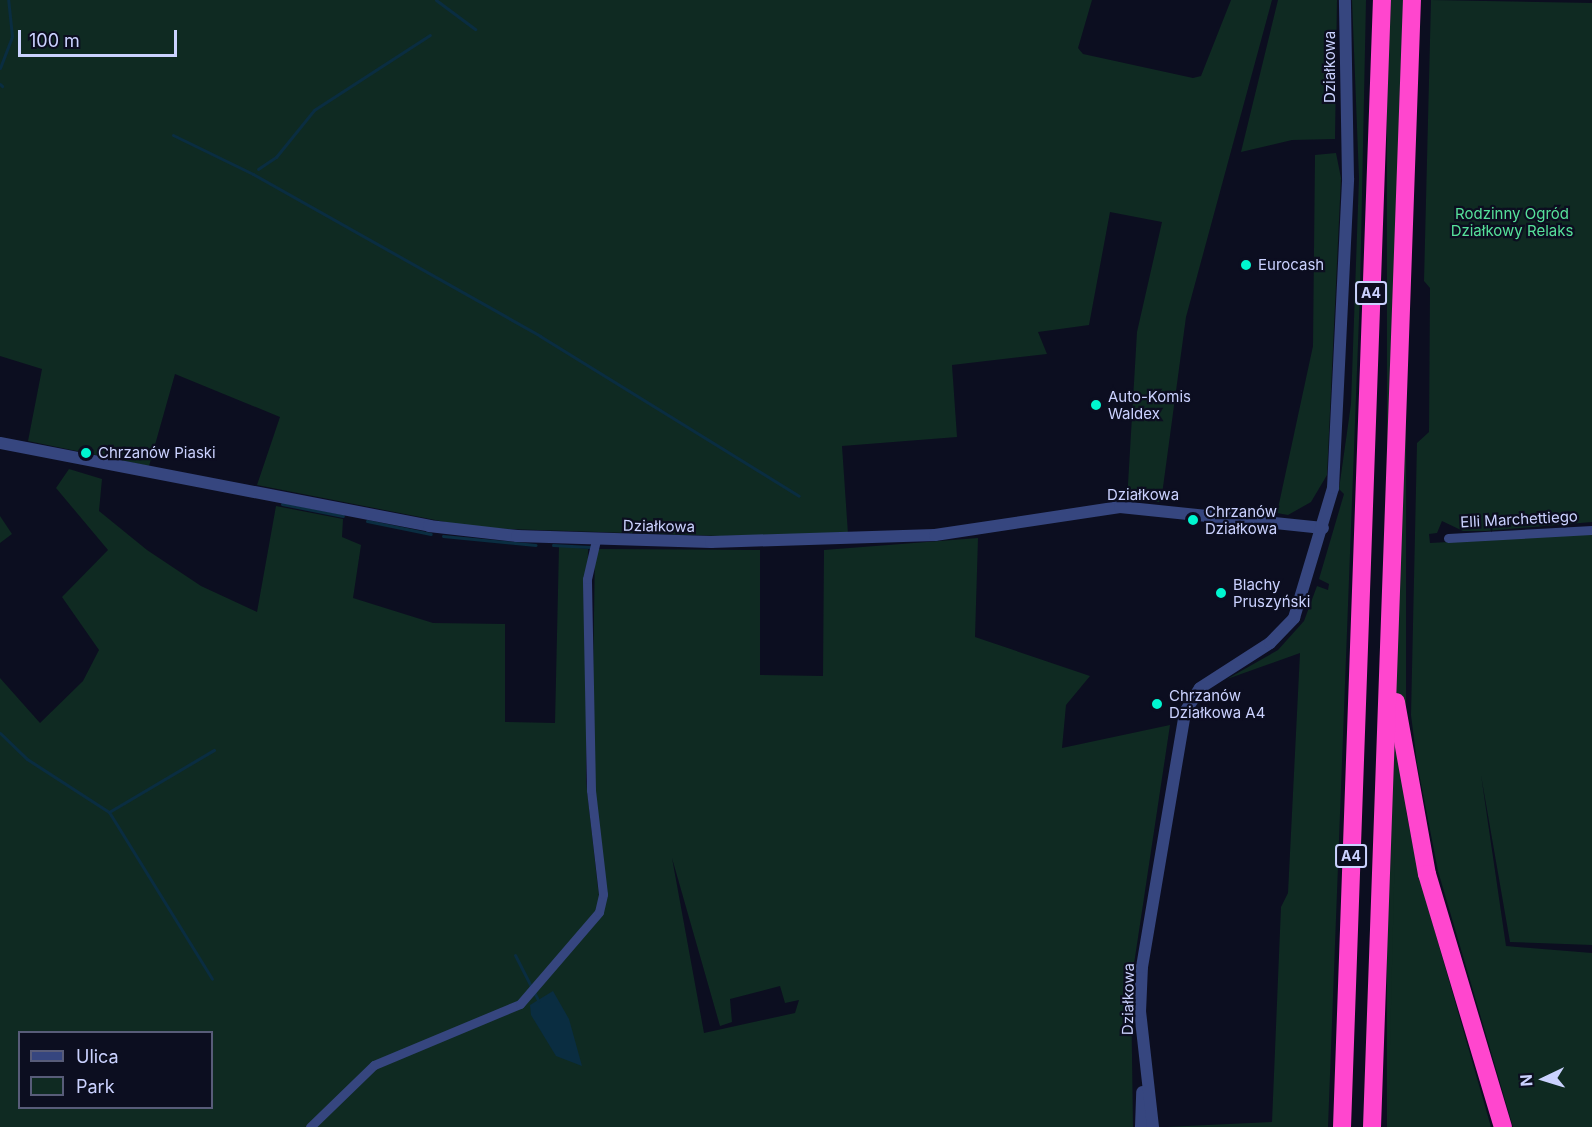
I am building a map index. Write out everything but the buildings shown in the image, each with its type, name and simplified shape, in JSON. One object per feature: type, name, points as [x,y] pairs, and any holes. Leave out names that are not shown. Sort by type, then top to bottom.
[{"type":"highway","name":"A4","points":[[1342,1127],[1382,0]]},
{"type":"highway","name":"A4","points":[[1372,1127],[1412,0]]},
{"type":"highway","points":[[1389,646],[1403,757],[1424,863],[1501,1126]]},
{"type":"street","name":"Działkowa","points":[[1141,1127],[1142,967],[1185,712],[1200,688],[1270,643],[1294,618],[1323,528],[1335,474],[1348,147],[1346,0]]},
{"type":"street","name":"Działkowa","points":[[0,443],[429,526],[596,540],[935,535],[1120,507],[1323,528]]},
{"type":"street","name":"Elli Marchettiego","points":[[1448,538],[1592,530]]},
{"type":"street","points":[[310,1127],[374,1065],[520,1004],[559,965],[601,904],[591,790],[587,579],[596,540]]},
{"type":"street","name":"Działkowa","points":[[1143,1064],[1152,1127]]},
{"type":"green space","points":[[0,0],[1092,0],[1078,48],[1083,54],[1193,78],[1201,76],[1231,0],[1272,0],[1186,317],[1161,502],[1127,501],[1137,332],[1162,222],[1110,212],[1089,325],[1038,332],[1047,354],[952,365],[957,437],[842,446],[848,534],[720,536],[476,528],[257,485],[280,417],[175,374],[149,466],[28,441],[42,369],[0,356]]},
{"type":"green space","points":[[1278,0],[1337,0],[1335,139],[1292,140],[1241,152]]},
{"type":"green space","points":[[1352,0],[1366,0],[1360,292],[1328,1127],[1165,1127],[1272,1122],[1281,907],[1288,893],[1300,653],[1227,679],[1278,650],[1304,621],[1317,586],[1328,590],[1329,584],[1319,579],[1344,494],[1339,489],[1351,404],[1359,178]]},
{"type":"green space","points":[[1387,0],[1406,0],[1406,1127],[1387,1127]]},
{"type":"green space","name":"Rodzinny Ogród Działkowy Relaks","points":[[1431,0],[1592,3],[1592,522],[1463,531],[1442,521],[1437,533],[1429,534],[1430,543],[1592,534],[1592,945],[1510,942],[1481,775],[1506,946],[1592,953],[1592,1127],[1513,1127],[1438,871],[1417,763],[1411,715],[1417,443],[1429,432],[1430,288],[1424,281]]},
{"type":"green space","points":[[1336,153],[1341,178],[1327,475],[1311,502],[1288,515],[1277,513],[1313,346],[1315,155]]},
{"type":"green space","points":[[69,469],[102,479],[99,511],[147,550],[201,586],[257,612],[276,506],[343,519],[342,537],[361,545],[353,598],[433,623],[505,624],[505,722],[555,723],[559,546],[588,549],[586,781],[599,897],[592,744],[595,549],[760,550],[760,675],[823,676],[824,550],[978,538],[975,637],[1090,676],[1066,705],[1062,748],[1170,725],[1131,984],[1133,1127],[0,1127],[0,678],[40,723],[83,681],[99,650],[62,597],[108,550],[56,488]],"holes":[[[672,858],[720,1026],[732,1022],[730,999],[780,986],[785,1003],[799,1000],[795,1013],[704,1033]]]},
{"type":"green space","points":[[0,516],[12,534],[0,543]]},
{"type":"green space","points":[[1397,765],[1419,876],[1491,1127],[1388,1127]]},
{"type":"water","points":[[553,991],[569,1019],[582,1066],[556,1056],[531,1015],[530,1005]]},
{"type":"waterway","points":[[0,68],[12,36],[8,0]]},
{"type":"waterway","points":[[436,0],[475,29]]},
{"type":"waterway","points":[[258,169],[276,157],[314,110],[430,35]]},
{"type":"waterway","points":[[173,135],[253,174],[540,336],[799,496]]},
{"type":"waterway","points":[[282,504],[343,516]]},
{"type":"waterway","points":[[367,521],[431,534]]},
{"type":"waterway","points":[[443,536],[536,545]]},
{"type":"waterway","points":[[553,545],[590,547]]},
{"type":"waterway","points":[[0,733],[27,759],[109,812],[212,979]]},
{"type":"waterway","points":[[109,812],[214,750]]},
{"type":"waterway","points":[[515,955],[538,1000]]},
{"type":"place","name":"Eurocash","points":[[1246,265]]},
{"type":"place","name":"Auto-Komis Waldex","points":[[1096,405]]},
{"type":"place","name":"Chrzanów Piaski","points":[[86,453]]},
{"type":"place","name":"Chrzanów Działkowa","points":[[1193,520]]},
{"type":"place","name":"Blachy Pruszyński","points":[[1221,593]]},
{"type":"place","name":"Chrzanów Działkowa A4","points":[[1157,704]]}]
